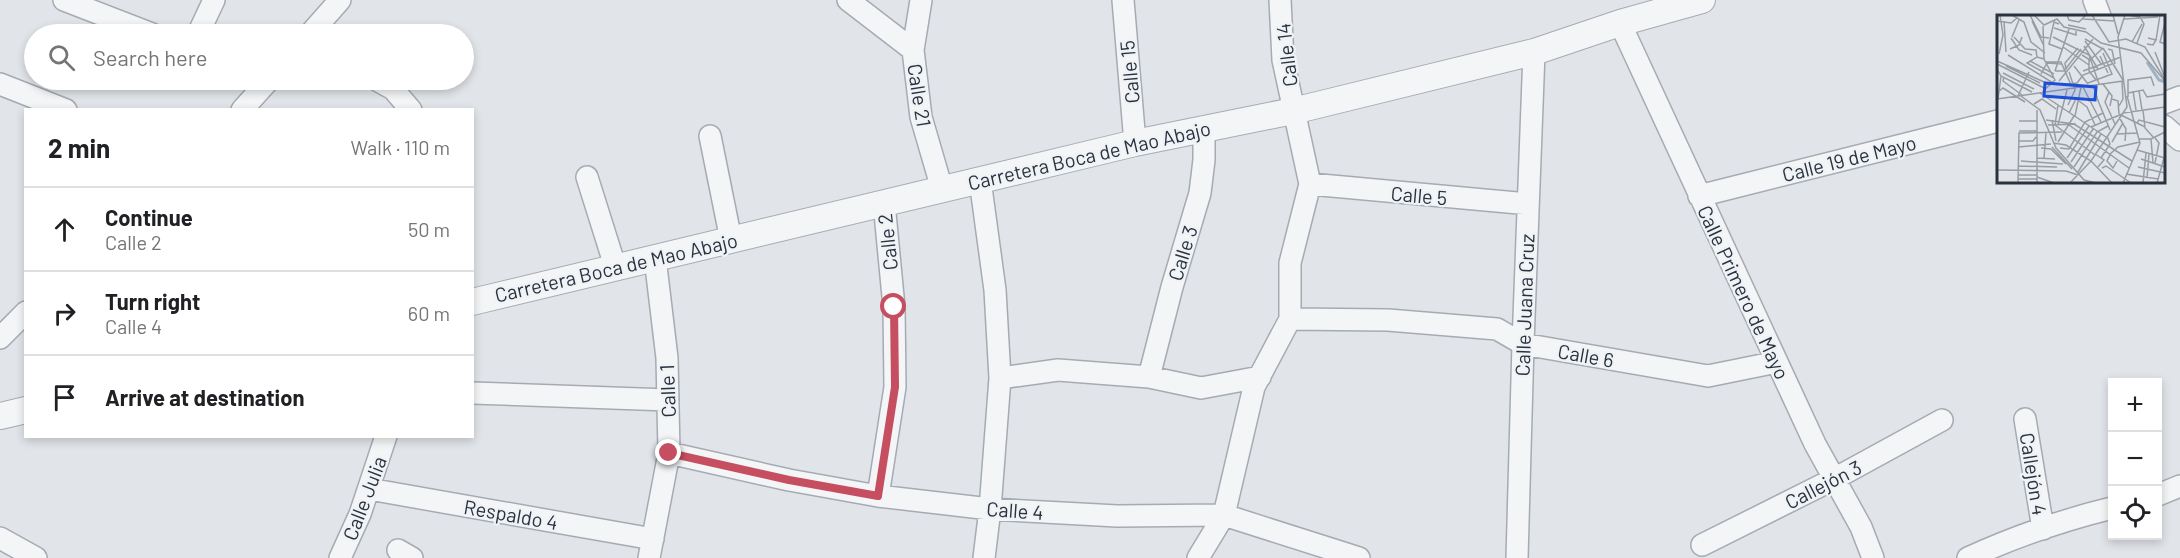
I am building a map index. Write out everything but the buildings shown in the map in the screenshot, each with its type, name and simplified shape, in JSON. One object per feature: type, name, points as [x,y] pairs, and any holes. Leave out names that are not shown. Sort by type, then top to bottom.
[{"type":"street","points":[[64,0],[126,24]]},
{"type":"street","points":[[203,24],[214,0]]},
{"type":"street","points":[[318,24],[340,0]]},
{"type":"street","points":[[848,0],[913,50]]},
{"type":"street","name":"Calle 21","points":[[921,0],[913,50],[921,117],[942,189]]},
{"type":"street","name":"Calle 15","points":[[1123,0],[1135,143]]},
{"type":"street","name":"Calle 14","points":[[1280,0],[1283,60],[1310,184]]},
{"type":"street","name":"Carretera Boca de Mao Abajo","points":[[474,301],[1135,143],[1293,111],[1534,52],[1702,0]]},
{"type":"street","points":[[2094,0],[2100,15]]},
{"type":"street","name":"Calle Primero de Mayo","points":[[1620,24],[1815,444],[1861,527],[1873,558]]},
{"type":"street","name":"Calle Juana Cruz","points":[[1517,558],[1534,52]]},
{"type":"street","points":[[0,84],[61,108]]},
{"type":"street","points":[[244,108],[259,90]]},
{"type":"street","points":[[394,90],[409,108]]},
{"type":"street","points":[[2165,102],[2180,98]]},
{"type":"street","name":"Calle 19 de Mayo","points":[[1700,196],[1997,121]]},
{"type":"street","points":[[2165,128],[2180,140]]},
{"type":"street","name":"Calle 3","points":[[1149,376],[1200,193],[1204,160],[1203,129]]},
{"type":"street","points":[[710,136],[731,240]]},
{"type":"street","points":[[587,177],[615,266]]},
{"type":"street","points":[[980,180],[995,290],[1000,378],[984,558]]},
{"type":"street","points":[[1198,558],[1224,515],[1254,387],[1290,319],[1290,263],[1310,184]]},
{"type":"street","name":"Calle 5","points":[[1310,184],[1528,204]]},
{"type":"street","name":"Calle 2","points":[[878,496],[895,387],[894,307],[884,203]]},
{"type":"street","name":"Calle 1","points":[[651,548],[669,453],[667,358],[655,258]]},
{"type":"street","points":[[0,338],[24,314]]},
{"type":"street","name":"Calle 6","points":[[1290,319],[1388,320],[1497,328],[1523,344],[1708,376],[1777,362]]},
{"type":"street","points":[[1000,378],[1058,370],[1149,376],[1201,388],[1260,377]]},
{"type":"street","points":[[474,393],[668,400]]},
{"type":"street","points":[[0,416],[24,410]]},
{"type":"street","name":"Callejón 4","points":[[2025,419],[2043,529]]},
{"type":"street","name":"Callejón 3","points":[[1702,544],[1834,479],[1941,420]]},
{"type":"street","name":"Calle Julia","points":[[340,558],[369,489],[385,438]]},
{"type":"street","name":"Calle 4","points":[[669,453],[789,480],[878,496],[990,509],[1117,516],[1224,515],[1359,558]]},
{"type":"street","points":[[2162,493],[2180,486]]},
{"type":"street","name":"Respaldo 4","points":[[369,489],[651,548]]},
{"type":"street","points":[[1968,558],[1991,547],[2073,518],[2108,509]]},
{"type":"street","points":[[0,538],[36,558]]},
{"type":"route","points":[[669,453],[789,480],[878,496],[895,387],[894,307]]}]
